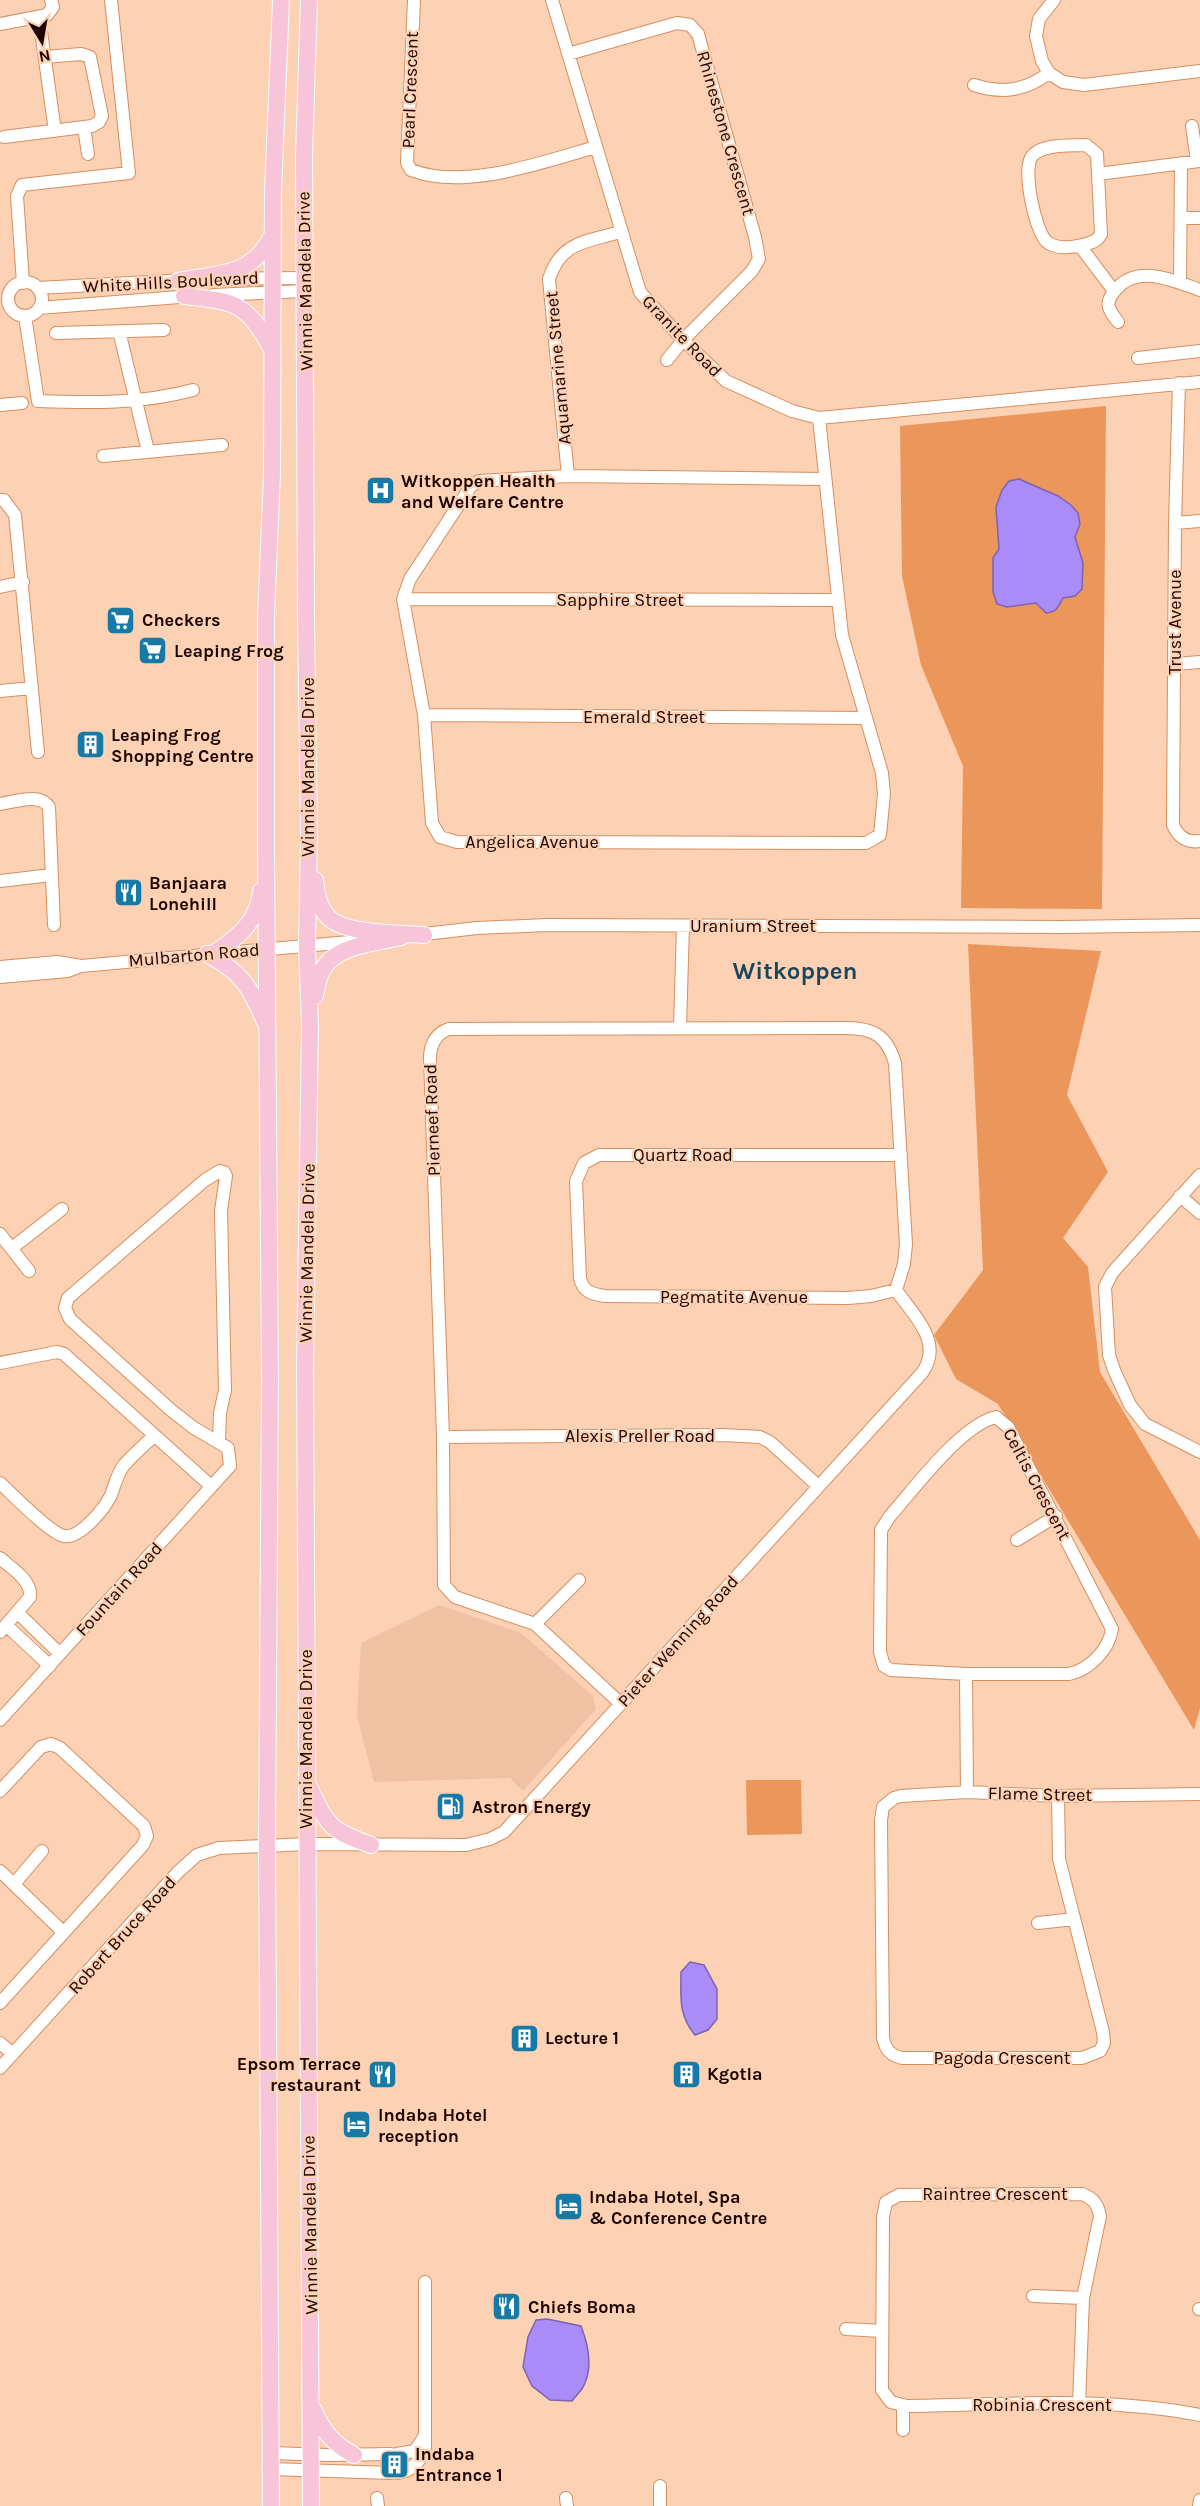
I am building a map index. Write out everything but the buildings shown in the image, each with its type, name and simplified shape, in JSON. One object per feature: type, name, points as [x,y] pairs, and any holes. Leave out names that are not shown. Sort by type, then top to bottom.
[{"type":"main road","name":"Winnie Mandela Drive","points":[[271,2506],[267,1845],[270,1389],[266,615],[272,474],[272,235],[281,0]]},
{"type":"main road","name":"Winnie Mandela Drive","points":[[309,0],[304,156],[309,835],[307,945],[310,1026],[305,1366],[311,2506]]},
{"type":"main road","points":[[181,288],[243,268],[259,256],[272,235]]},
{"type":"main road","points":[[181,288],[243,309],[257,323],[271,349]]},
{"type":"main road","points":[[309,835],[315,885],[328,917],[344,926],[359,930],[424,935]]},
{"type":"main road","points":[[266,851],[260,900],[253,917],[239,937],[210,954],[234,969],[242,978],[268,1028]]},
{"type":"main road","points":[[310,1026],[320,974],[331,958],[347,950],[404,936]]},
{"type":"main road","points":[[306,1781],[324,1819],[347,1836],[371,1845]]},
{"type":"main road","points":[[311,2406],[324,2431],[334,2443],[354,2455]]},
{"type":"street","points":[[0,24],[47,15],[52,10],[51,0]]},
{"type":"street","points":[[23,283],[17,196],[22,185],[129,173],[111,0]]},
{"type":"street","name":"Pearl Crescent","points":[[414,0],[407,164],[411,170],[440,176],[481,177],[524,168],[596,147]]},
{"type":"street","name":"Granite Road","points":[[552,0],[620,232],[640,292],[719,376],[737,388],[792,411],[819,418],[1200,382]]},
{"type":"street","points":[[1054,0],[1039,19],[1036,36],[1042,61],[1049,74],[1063,82],[1084,85],[1200,71]]},
{"type":"street","points":[[39,17],[55,131]]},
{"type":"street","name":"Rhinestone Crescent","points":[[568,54],[676,23],[690,25],[698,34],[755,237],[759,259],[752,271],[683,340]]},
{"type":"street","points":[[4,137],[84,127],[96,124],[102,116],[92,60],[87,55],[81,54],[45,57]]},
{"type":"street","points":[[974,85],[999,92],[1013,91],[1039,81],[1049,74]]},
{"type":"street","points":[[1098,174],[1198,161],[1192,126]]},
{"type":"street","points":[[84,127],[88,154]]},
{"type":"street","points":[[1086,145],[1097,154],[1101,234],[1095,241],[1080,246],[1052,245],[1041,235],[1027,168],[1033,154],[1042,149],[1086,145]]},
{"type":"street","points":[[1180,163],[1180,283]]},
{"type":"street","points":[[1181,218],[1200,218]]},
{"type":"street","name":"Aquamarine Street","points":[[568,476],[549,279],[552,269],[565,250],[620,232]]},
{"type":"street","points":[[1080,246],[1114,291]]},
{"type":"street","points":[[1118,322],[1107,305],[1114,291],[1128,279],[1141,275],[1180,283],[1200,290]]},
{"type":"street","points":[[0,311],[31,315],[39,308],[42,298],[38,288],[23,283],[5,292],[13,311]]},
{"type":"street","name":"White Hills Boulevard","points":[[38,288],[305,285]]},
{"type":"street","name":"White Hills Boulevard","points":[[39,308],[181,288]]},
{"type":"street","points":[[25,316],[38,400],[106,403],[164,398],[193,390]]},
{"type":"street","points":[[56,333],[164,330]]},
{"type":"street","points":[[119,331],[148,451]]},
{"type":"street","points":[[668,360],[683,340]]},
{"type":"street","points":[[1138,357],[1200,351]]},
{"type":"street","name":"Trust Avenue","points":[[1179,383],[1175,524],[1176,664],[1173,825],[1183,838],[1190,842],[1200,841]]},
{"type":"street","points":[[0,405],[22,403]]},
{"type":"street","name":"Angelica Avenue","points":[[403,599],[424,715],[432,823],[440,837],[449,841],[481,842],[866,843],[872,841],[882,831],[884,795],[875,744],[846,652],[836,600],[819,418]]},
{"type":"street","points":[[102,456],[222,445]]},
{"type":"street","points":[[403,599],[410,579],[471,486],[479,481],[568,476],[824,479]]},
{"type":"street","points":[[0,500],[9,504],[15,515],[38,752]]},
{"type":"street","points":[[1175,524],[1200,521]]},
{"type":"street","points":[[0,587],[23,582]]},
{"type":"street","name":"Sapphire Street","points":[[403,599],[836,600]]},
{"type":"street","points":[[1176,664],[1200,662]]},
{"type":"street","points":[[0,691],[32,688]]},
{"type":"street","name":"Emerald Street","points":[[424,715],[865,718]]},
{"type":"street","points":[[0,804],[39,798],[45,801],[48,807],[54,925]]},
{"type":"street","points":[[0,881],[51,875]]},
{"type":"street","name":"Uranium Street","points":[[307,945],[477,928],[546,925],[1200,925]]},
{"type":"street","points":[[680,1027],[683,926]]},
{"type":"street","name":"Mulbarton Road","points":[[0,967],[57,962],[81,966],[307,945]]},
{"type":"street","name":"Mulbarton Road","points":[[0,977],[68,971],[81,966]]},
{"type":"street","name":"Pierneef Road","points":[[621,1704],[535,1624],[455,1597],[444,1586],[443,1437],[430,1058],[434,1039],[449,1029],[680,1027],[846,1028],[872,1031],[887,1044],[895,1063],[905,1256],[896,1290]]},
{"type":"street","name":"Quartz Road","points":[[580,1278],[576,1181],[584,1163],[599,1155],[901,1155]]},
{"type":"street","points":[[220,1171],[226,1176],[221,1211],[225,1390],[220,1413],[219,1442],[194,1428],[172,1411],[70,1319],[65,1308],[68,1298],[205,1180],[220,1171]]},
{"type":"street","points":[[1199,1178],[1180,1196],[1107,1279],[1105,1287],[1107,1330],[1113,1370],[1130,1405],[1145,1424],[1200,1452]]},
{"type":"street","points":[[1180,1196],[1200,1213]]},
{"type":"street","points":[[12,1248],[63,1209]]},
{"type":"street","points":[[0,1234],[29,1271]]},
{"type":"street","name":"Pegmatite Avenue","points":[[580,1278],[582,1285],[589,1293],[605,1296],[848,1298],[871,1296],[896,1290]]},
{"type":"street","name":"Pieter Wenning Road","points":[[307,1844],[466,1845],[498,1835],[510,1826],[929,1363],[930,1340],[896,1290]]},
{"type":"street","points":[[0,1363],[57,1352],[64,1354],[211,1486]]},
{"type":"street","name":"Celtis Crescent","points":[[996,1417],[1008,1426],[1056,1516],[1112,1629],[1111,1638],[1094,1661],[1077,1672],[1062,1674],[966,1674],[891,1670],[884,1666],[880,1652],[880,1539],[885,1522],[956,1442],[983,1422],[996,1417]]},
{"type":"street","points":[[0,1483],[48,1527],[63,1536],[71,1536],[83,1529],[99,1512],[110,1498],[117,1475],[154,1436]]},
{"type":"street","name":"Alexis Preller Road","points":[[443,1437],[760,1437],[770,1442],[819,1486]]},
{"type":"street","name":"Fountain Road","points":[[0,1720],[230,1466],[228,1448],[219,1442]]},
{"type":"street","points":[[1017,1540],[1056,1516]]},
{"type":"street","points":[[0,1558],[26,1582],[31,1592],[30,1597],[3,1629],[31,1648],[50,1665]]},
{"type":"street","points":[[535,1624],[579,1580]]},
{"type":"street","points":[[17,1612],[60,1654]]},
{"type":"street","points":[[966,1674],[967,1792]]},
{"type":"street","points":[[0,1791],[41,1747],[51,1744],[60,1748],[145,1829],[147,1836],[142,1845],[0,2003]]},
{"type":"street","name":"Flame Street","points":[[884,1807],[894,1797],[967,1792],[1058,1796],[1200,1794]]},
{"type":"street","name":"Pagoda Crescent","points":[[884,1807],[881,1820],[883,2038],[886,2049],[891,2055],[902,2058],[1082,2058],[1100,2051],[1104,2043],[1103,2032],[1059,1859],[1058,1796]]},
{"type":"street","name":"Robert Bruce Road","points":[[0,2068],[178,1872],[197,1855],[219,1848],[307,1844]]},
{"type":"street","points":[[14,1884],[42,1851]]},
{"type":"street","points":[[0,1871],[63,1932]]},
{"type":"street","points":[[1038,1923],[1074,1919]]},
{"type":"street","points":[[0,2043],[13,2054]]},
{"type":"street","name":"Raintree Crescent","points":[[885,2397],[882,2390],[882,2331],[883,2209],[886,2202],[899,2195],[1082,2194],[1090,2197],[1099,2208],[1100,2216],[1083,2298],[1079,2404]]},
{"type":"street","points":[[271,2461],[311,2462],[394,2473],[409,2469],[419,2460],[425,2447],[425,2282]]},
{"type":"street","points":[[1033,2296],[1083,2298]]},
{"type":"street","points":[[846,2329],[882,2331]]},
{"type":"street","name":"Robinia Crescent","points":[[885,2397],[903,2406],[1079,2404],[1156,2407],[1200,2415]]},
{"type":"street","points":[[903,2406],[903,2430]]},
{"type":"street","points":[[311,2462],[354,2455],[410,2454],[424,2438]]},
{"type":"street","points":[[660,2486],[660,2506]]},
{"type":"street","points":[[1199,2506],[1200,2500]]},
{"type":"shaded area","points":[[1106,406],[1102,909],[961,908],[963,766],[921,665],[902,576],[900,426]]},
{"type":"shaded area","points":[[1019,479],[1058,496],[1078,513],[1080,524],[1075,537],[1083,563],[1082,589],[1075,596],[1063,598],[1053,612],[1046,613],[1036,603],[1007,607],[997,604],[993,592],[993,558],[999,549],[996,507],[1002,490],[1009,481]]},
{"type":"shaded area","points":[[968,944],[1101,951],[1067,1095],[1108,1172],[1063,1238],[1088,1267],[1100,1372],[1200,1540],[1200,1708],[1194,1730],[998,1404],[956,1379],[934,1335],[983,1270]]},
{"type":"shaded area","points":[[439,1605],[521,1633],[593,1696],[596,1709],[523,1791],[510,1778],[374,1782],[357,1716],[361,1643]]},
{"type":"shaded area","points":[[746,1780],[801,1780],[802,1834],[747,1835]]},
{"type":"shaded area","points":[[690,1962],[704,1965],[717,1989],[717,2019],[708,2030],[695,2035],[683,2013],[681,1998],[681,1972]]},
{"type":"shaded area","points":[[547,2319],[581,2326],[584,2333],[588,2356],[587,2378],[572,2401],[550,2400],[532,2386],[523,2367],[528,2337],[536,2320]]},
{"type":"place","name":"Witkoppen Health and Welfare Centre","points":[[380,491]]},
{"type":"place","name":"Checkers","points":[[121,620]]},
{"type":"place","name":"Leaping Frog","points":[[153,651]]},
{"type":"place","name":"Leaping Frog Shopping Centre","points":[[90,745]]},
{"type":"place","name":"Banjaara Lonehill","points":[[128,893]]},
{"type":"place","name":"Astron Energy","points":[[451,1807]]},
{"type":"place","name":"Lecture 1","points":[[524,2038]]},
{"type":"place","name":"Epsom Terrace restaurant","points":[[382,2074]]},
{"type":"place","name":"Kgotla","points":[[686,2074]]},
{"type":"place","name":"Indaba Hotel reception","points":[[357,2125]]},
{"type":"place","name":"Indaba Hotel, Spa & Conference Centre","points":[[568,2207]]},
{"type":"place","name":"Chiefs Boma","points":[[507,2307]]},
{"type":"place","name":"Indaba Entrance 1","points":[[394,2464]]},
{"type":"district","name":"Witkoppen","points":[[795,971]]}]
